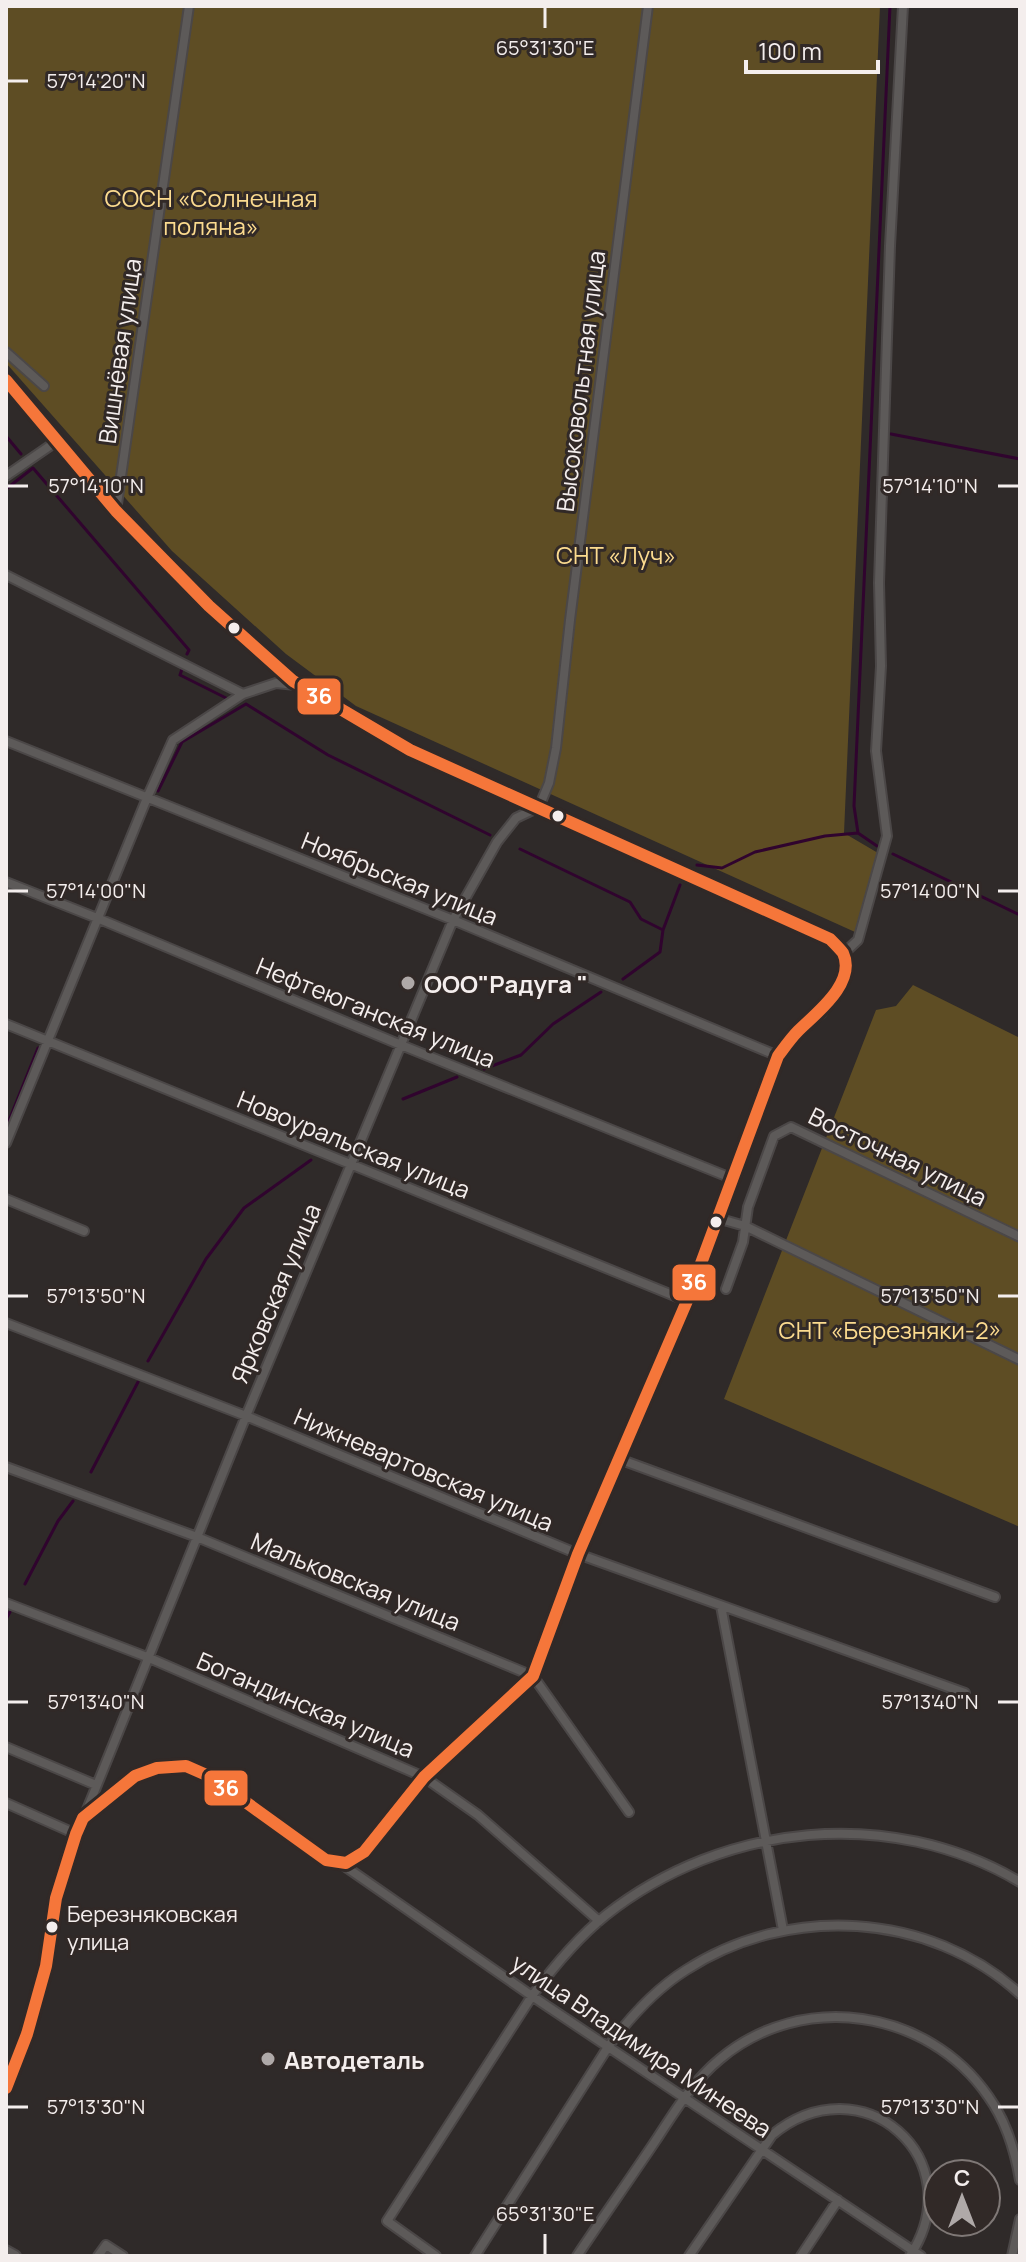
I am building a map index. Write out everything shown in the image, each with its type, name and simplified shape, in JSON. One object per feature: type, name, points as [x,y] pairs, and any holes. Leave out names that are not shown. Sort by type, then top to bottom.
[{"type":"street","name":"Вишнёвая улица","points":[[116,511],[189,6]]},
{"type":"street","name":"Высоковольтная улица","points":[[539,807],[549,783],[556,748],[648,6]]},
{"type":"street","points":[[843,954],[858,940],[887,836],[876,751],[881,666],[879,583],[890,246],[903,6]]},
{"type":"street","points":[[6,352],[44,386]]},
{"type":"street","points":[[6,380],[116,511],[209,606],[299,685],[410,750],[830,939],[843,954],[845,971],[838,988],[821,1012],[797,1032],[778,1056],[687,1301],[578,1554],[533,1676],[424,1777],[364,1852],[343,1865],[326,1860],[211,1777],[186,1766],[157,1768],[135,1776],[83,1818],[76,1834],[56,1898],[46,1966],[27,2034],[6,2088]]},
{"type":"street","points":[[7,473],[57,441]]},
{"type":"street","points":[[6,575],[243,694]]},
{"type":"street","points":[[6,1143],[173,740],[243,694],[276,683],[299,685]]},
{"type":"street","name":"Ноябрьская улица","points":[[6,741],[453,920],[778,1056]]},
{"type":"street","name":"Ярковская улица","points":[[83,1818],[246,1416],[453,920],[497,842],[516,818],[539,807]]},
{"type":"street","name":"Нефтеюганская улица","points":[[6,882],[731,1178]]},
{"type":"street","name":"Новоуральская улица","points":[[6,1024],[687,1301]]},
{"type":"street","name":"Восточная улица","points":[[726,1289],[743,1242],[748,1207],[774,1136],[791,1127],[1020,1237]]},
{"type":"street","points":[[6,1199],[84,1231]]},
{"type":"street","points":[[717,1218],[745,1226],[1020,1360]]},
{"type":"street","name":"Нижневартовская улица","points":[[6,1323],[246,1416],[578,1554],[965,1693]]},
{"type":"street","points":[[619,1459],[995,1597]]},
{"type":"street","name":"Мальковская улица","points":[[6,1467],[197,1537],[533,1676]]},
{"type":"street","name":"Богандинская улица","points":[[6,1603],[147,1657],[424,1777],[478,1815],[599,1921]]},
{"type":"street","points":[[721,1606],[783,1930]]},
{"type":"street","points":[[533,1676],[629,1812]]},
{"type":"street","points":[[6,1747],[96,1785]]},
{"type":"street","points":[[6,1803],[76,1834]]},
{"type":"street","points":[[436,2256],[387,2221],[553,1967],[577,1940],[633,1895],[664,1876],[708,1857],[766,1840],[837,1833],[909,1840],[944,1849],[978,1861],[1020,1882]]},
{"type":"street","name":"улица Владимира Минеева","points":[[343,1865],[915,2254]]},
{"type":"street","points":[[475,2256],[608,2047],[642,2005],[684,1971],[732,1945],[783,1930],[810,1926],[851,1925],[891,1930],[917,1936],[967,1957],[1020,1994]]},
{"type":"street","points":[[577,2256],[684,2098],[707,2070],[743,2043],[767,2030],[801,2020],[846,2017],[873,2020],[908,2030],[954,2058],[990,2098],[999,2113],[1013,2147],[1020,2180]]},
{"type":"street","points":[[689,2256],[772,2135],[802,2115],[837,2108],[872,2115],[888,2123],[914,2149],[927,2182],[929,2200],[927,2218],[915,2254]]},
{"type":"street","points":[[801,2256],[838,2200]]},
{"type":"street","points":[[1012,2256],[1020,2219]]},
{"type":"street","points":[[98,2256],[106,2245],[123,2256]]},
{"type":"street","points":[[6,2251],[15,2256]]},
{"type":"green space","name":"СНТ «Луч»","points":[[6,6],[880,6],[844,833],[878,853],[855,932],[356,706],[286,654],[172,551],[6,363]]},
{"type":"green space","name":"СНТ «Березняки-2»","points":[[913,985],[1020,1038],[1020,1527],[724,1399],[876,1010],[896,1006]]},
{"type":"waterway","points":[[877,846],[858,833],[854,806],[890,6]]},
{"type":"waterway","points":[[891,434],[1020,459]]},
{"type":"waterway","points":[[6,436],[21,454]]},
{"type":"waterway","points":[[6,489],[33,468],[189,650],[187,654]]},
{"type":"waterway","points":[[182,669],[180,675],[226,698]]},
{"type":"waterway","points":[[158,791],[182,742],[246,704],[328,755],[490,835]]},
{"type":"waterway","points":[[697,865],[722,868],[755,852],[825,836],[858,833]]},
{"type":"waterway","points":[[520,849],[630,902],[641,919],[663,930]]},
{"type":"waterway","points":[[893,854],[1020,915]]},
{"type":"waterway","points":[[623,979],[660,952],[663,930],[680,885]]},
{"type":"waterway","points":[[484,1069],[521,1055],[553,1024],[601,992]]},
{"type":"waterway","points":[[6,1128],[38,1048]]},
{"type":"waterway","points":[[403,1099],[457,1077]]},
{"type":"waterway","points":[[148,1361],[206,1259],[244,1208],[311,1160]]},
{"type":"waterway","points":[[91,1472],[138,1382]]},
{"type":"waterway","points":[[25,1584],[58,1521],[73,1501]]},
{"type":"waterway","points":[[6,1619],[10,1612]]},
{"type":"transit line","name":"36","points":[[6,380],[116,511],[209,606],[293,681],[410,750],[830,939],[843,953],[846,964],[844,975],[832,997],[778,1056],[687,1301],[578,1554],[533,1676],[424,1777],[364,1852],[346,1863],[326,1860],[211,1777],[186,1766],[157,1768],[135,1776],[83,1818],[76,1834],[56,1898],[46,1966],[27,2034],[6,2088]]},
{"type":"place","name":"ООО\"Радуга \"","points":[[408,983]]},
{"type":"place","name":"Березняковская улица","points":[[52,1927]]},
{"type":"place","name":"Автодеталь","points":[[268,2059]]},
{"type":"park label","name":"СОСН «Солнечная поляна»","points":[[211,211]]}]
